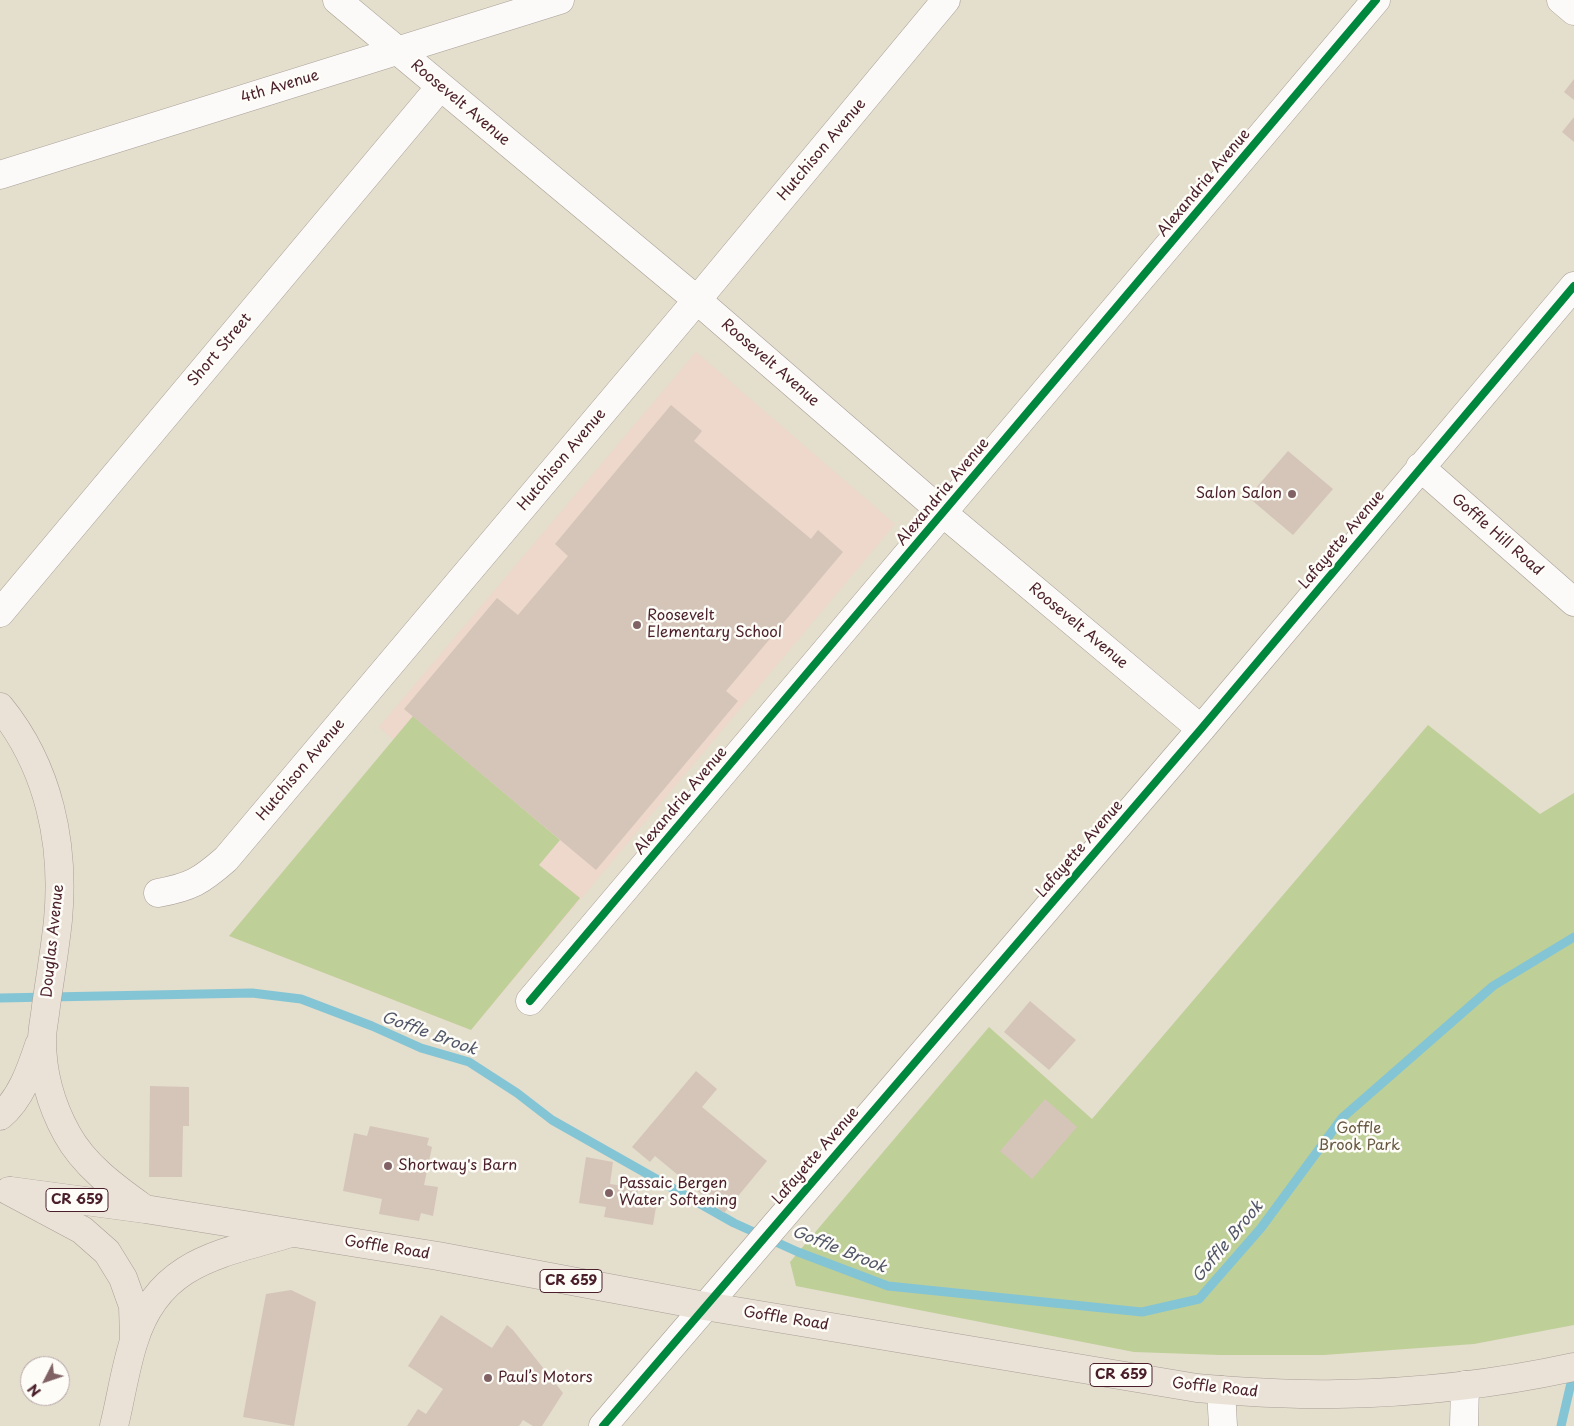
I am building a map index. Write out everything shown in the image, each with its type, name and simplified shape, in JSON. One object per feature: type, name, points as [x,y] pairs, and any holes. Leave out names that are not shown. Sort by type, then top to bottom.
[{"type":"main road","name":"Douglas Avenue","points":[[0,707],[14,724],[34,759],[48,797],[57,840],[60,879],[58,920],[43,1028]]},
{"type":"main road","points":[[0,1116],[17,1097],[29,1072],[43,1028]]},
{"type":"main road","points":[[43,1028],[43,1069],[53,1104],[67,1135],[88,1163],[113,1186],[145,1210]]},
{"type":"main road","points":[[5,1190],[82,1230],[107,1252],[123,1278],[133,1306],[134,1340]]},
{"type":"main road","name":"Goffle Road","points":[[5,1190],[438,1256],[705,1306],[1196,1388],[1265,1393],[1336,1394],[1432,1389],[1541,1374],[1574,1367]]},
{"type":"main road","points":[[114,1426],[134,1340],[145,1315],[157,1295],[175,1277],[196,1263],[226,1251],[291,1233]]},
{"type":"street","name":"Roosevelt Avenue","points":[[337,0],[697,300],[943,513],[1201,729]]},
{"type":"street","name":"4th Avenue","points":[[0,175],[560,0]]},
{"type":"street","name":"Hutchison Avenue","points":[[158,893],[183,888],[198,881],[226,859],[697,300],[946,0]]},
{"type":"street","name":"Alexandria Avenue","points":[[530,1001],[1376,0]]},
{"type":"street","points":[[1561,0],[1574,11]]},
{"type":"street","name":"Short Street","points":[[0,613],[440,87]]},
{"type":"street","name":"Lafayette Avenue","points":[[603,1426],[1201,729],[1574,286]]},
{"type":"street","name":"Goffle Hill Road","points":[[1420,467],[1574,602]]},
{"type":"street","points":[[1464,1426],[1466,1385]]},
{"type":"street","points":[[1220,1390],[1223,1426]]},
{"type":"shaded area","name":"Roosevelt Elementary School","points":[[696,352],[895,524],[471,1030],[229,936],[394,740],[379,727]]},
{"type":"green space","points":[[413,716],[560,840],[539,865],[580,898],[471,1030],[229,936]]},
{"type":"green space","name":"Goffle Brook Park","points":[[1428,725],[1540,814],[1574,793],[1574,1325],[1474,1344],[1324,1355],[1220,1355],[1134,1352],[796,1286],[790,1262],[989,1027],[1092,1119]]},
{"type":"building","points":[[1574,79],[1574,100],[1564,92]]},
{"type":"building","points":[[1574,117],[1574,142],[1562,132]]},
{"type":"building","points":[[671,405],[702,431],[694,441],[811,539],[818,530],[843,552],[726,691],[738,701],[596,870],[404,709],[497,598],[518,615],[568,556],[555,544]]},
{"type":"building","points":[[1288,451],[1333,489],[1293,535],[1248,497]]},
{"type":"building","points":[[1030,1001],[1076,1040],[1049,1070],[1004,1032]]},
{"type":"building","points":[[696,1071],[717,1089],[702,1107],[767,1161],[724,1213],[655,1156],[650,1162],[632,1147]]},
{"type":"building","points":[[150,1086],[189,1087],[189,1126],[183,1126],[182,1177],[149,1177]]},
{"type":"building","points":[[1045,1099],[1077,1127],[1032,1179],[1000,1151]]},
{"type":"building","name":"Shortway's Barn","points":[[370,1126],[429,1138],[427,1145],[432,1147],[424,1185],[438,1187],[433,1216],[421,1213],[419,1221],[379,1214],[382,1199],[343,1191],[354,1133],[367,1136]]},
{"type":"building","name":"Passaic Bergen Water Softening","points":[[586,1157],[613,1162],[610,1184],[638,1188],[637,1198],[657,1201],[653,1225],[604,1217],[606,1207],[579,1203]]},
{"type":"building","points":[[291,1290],[316,1302],[294,1426],[243,1417],[266,1294]]},
{"type":"building","name":"Paul’s Motors","points":[[441,1315],[492,1348],[507,1325],[513,1330],[563,1393],[542,1426],[533,1426],[523,1420],[519,1426],[407,1426],[418,1409],[426,1414],[443,1389],[408,1366]]},
{"type":"waterway","name":"Goffle Brook","points":[[0,998],[252,993],[301,999],[372,1026],[421,1048],[469,1062],[517,1093],[552,1120],[734,1223],[798,1252],[888,1286],[1142,1312],[1199,1299],[1261,1228],[1342,1118],[1493,986],[1574,937]]},
{"type":"waterway","points":[[1561,1426],[1574,1370]]},
{"type":"cycle path","points":[[530,1001],[1376,0]]},
{"type":"cycle path","points":[[603,1426],[1201,729],[1574,286]]},
{"type":"place","name":"Salon Salon","points":[[1292,494]]},
{"type":"place","name":"Roosevelt Elementary School","points":[[637,625]]},
{"type":"place","name":"Shortway's Barn","points":[[388,1166]]},
{"type":"place","name":"Passaic Bergen Water Softening","points":[[609,1193]]},
{"type":"place","name":"Paul’s Motors","points":[[488,1378]]}]
